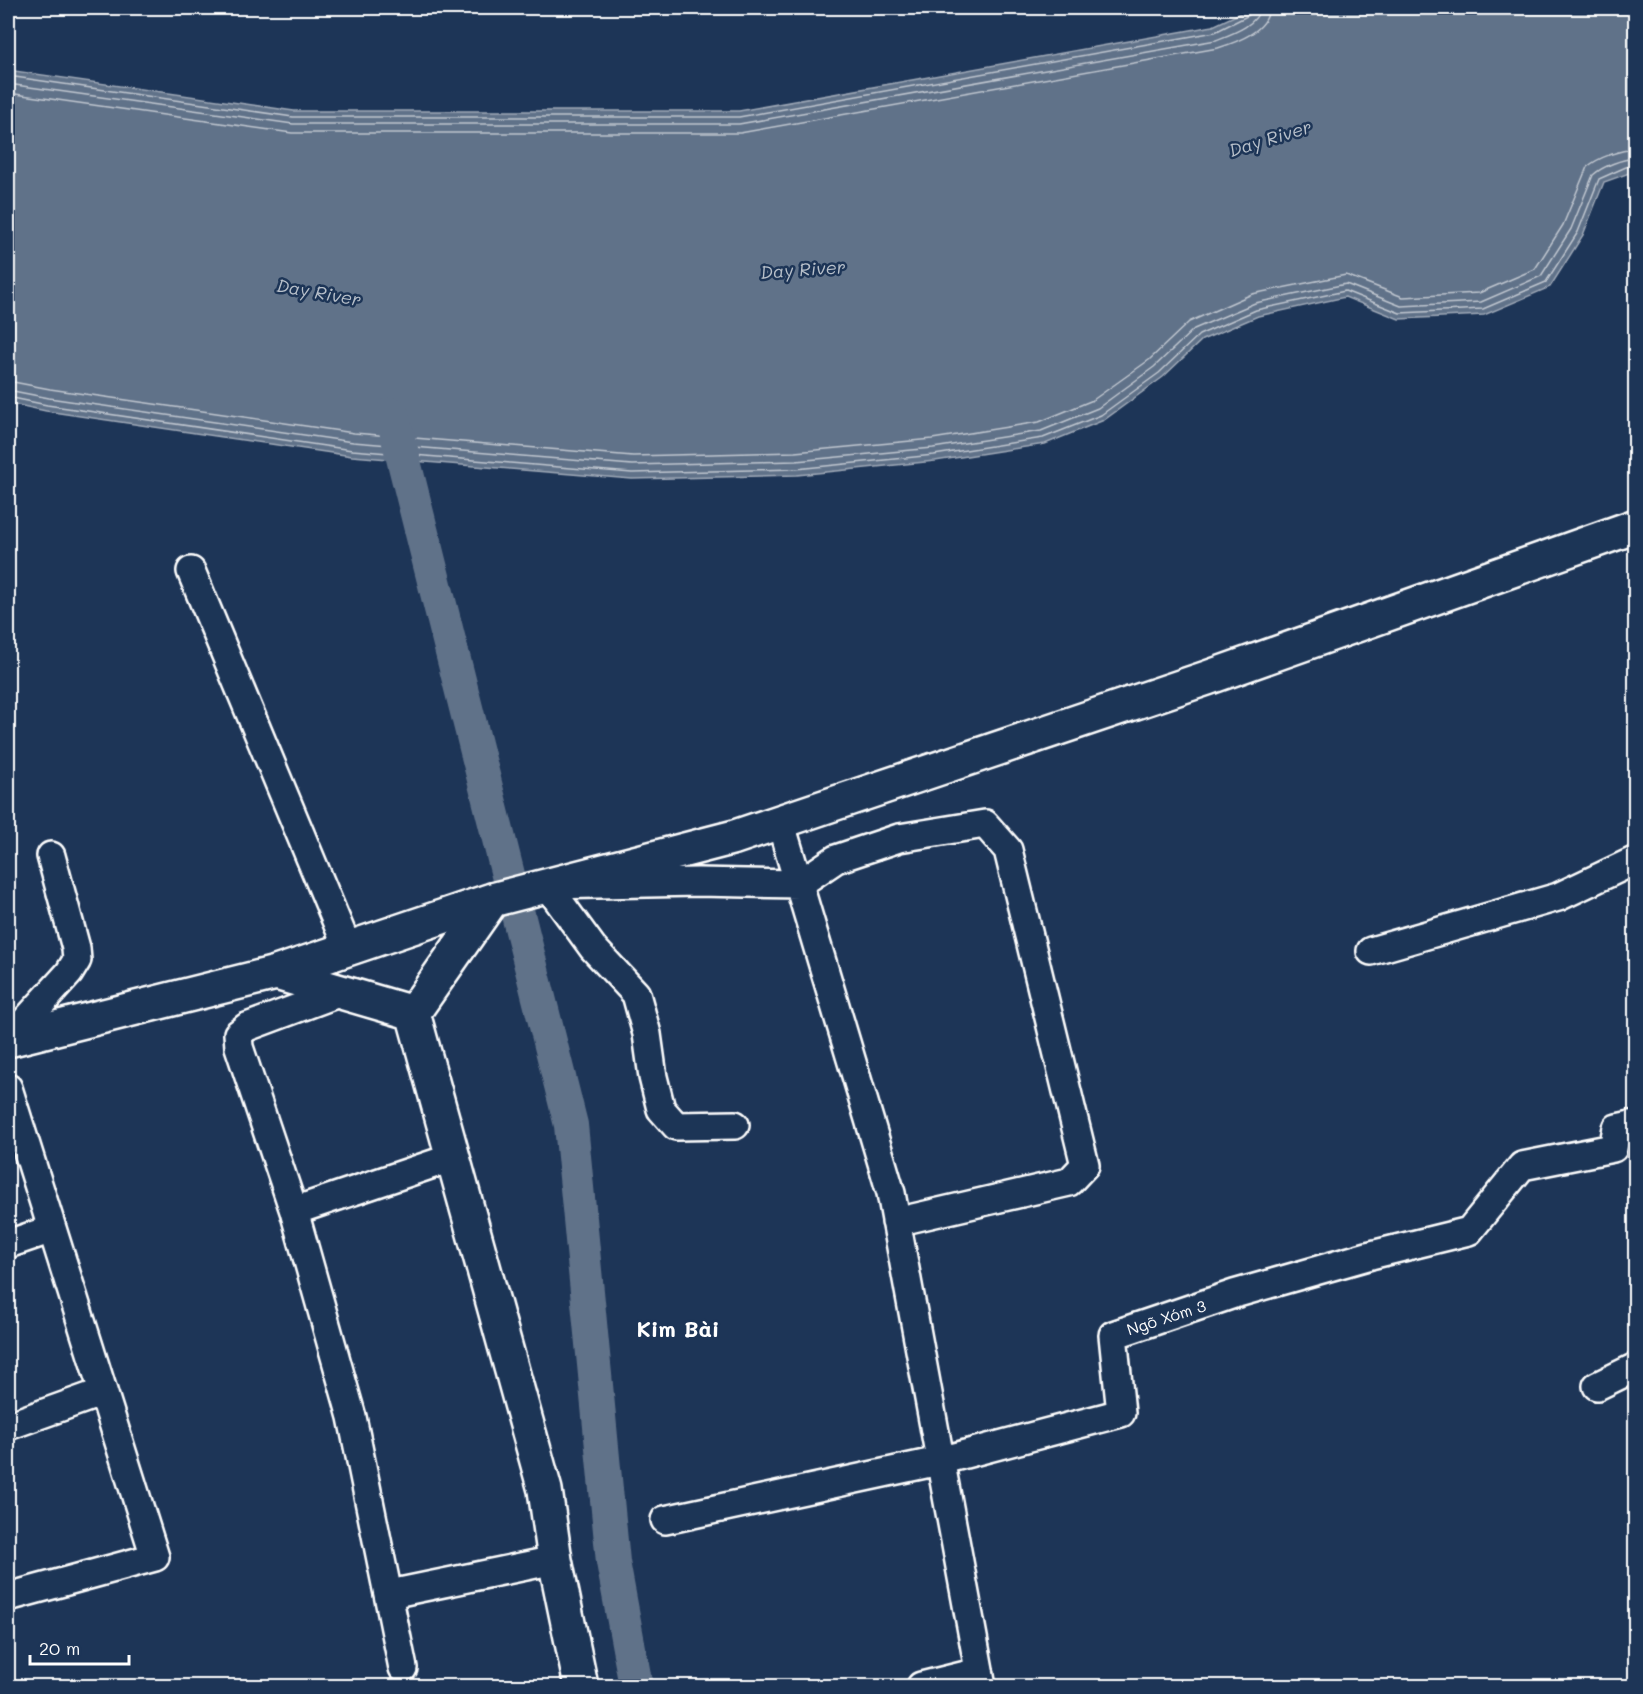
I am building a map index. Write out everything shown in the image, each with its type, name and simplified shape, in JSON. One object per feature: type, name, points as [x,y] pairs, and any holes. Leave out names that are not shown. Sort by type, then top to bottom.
[{"type":"street","points":[[8,1040],[276,973],[492,900],[735,837],[1218,674],[1635,526]]},
{"type":"street","points":[[191,571],[348,949]]},
{"type":"street","points":[[780,821],[891,1193],[980,1679],[921,1686]]},
{"type":"street","points":[[547,885],[698,882],[799,884],[836,859],[899,838],[985,824],[1008,850],[1085,1165],[1069,1182],[896,1221]]},
{"type":"street","points":[[8,1040],[69,973],[77,960],[76,948],[51,856]]},
{"type":"street","points":[[1371,951],[1558,897],[1635,860]]},
{"type":"street","points":[[547,885],[593,948],[636,994],[647,1034],[653,1077],[661,1110],[676,1126],[735,1125]]},
{"type":"street","points":[[414,1013],[492,900]]},
{"type":"street","points":[[276,973],[414,1013]]},
{"type":"street","points":[[341,992],[247,1027],[238,1034],[239,1047],[294,1211],[352,1417],[390,1594],[403,1668]]},
{"type":"street","points":[[414,1013],[545,1490],[555,1560],[581,1686]]},
{"type":"street","points":[[8,1088],[155,1557],[8,1597]]},
{"type":"street","name":"Ngõ Xóm 3","points":[[665,1520],[939,1461],[1122,1413],[1113,1335],[1246,1291],[1371,1255],[1469,1231],[1521,1166],[1613,1148],[1617,1128],[1635,1124]]},
{"type":"street","points":[[294,1211],[454,1157]]},
{"type":"street","points":[[8,1244],[52,1229]]},
{"type":"street","points":[[1597,1386],[1635,1367]]},
{"type":"street","points":[[8,1425],[103,1392]]},
{"type":"street","points":[[390,1594],[555,1560]]},
{"type":"water","name":"Day River","points":[[1251,8],[1635,8],[1635,171],[1604,182],[1583,235],[1550,287],[1484,315],[1399,319],[1345,297],[1258,316],[1202,340],[1163,377],[1104,420],[1045,444],[935,461],[797,475],[632,479],[352,456],[46,411],[8,403],[8,70],[294,111],[739,111],[1213,26]]},
{"type":"waterway","points":[[392,414],[571,1125],[613,1562],[636,1686]]},
{"type":"district","name":"Kim Bài","points":[[678,1328]]}]
